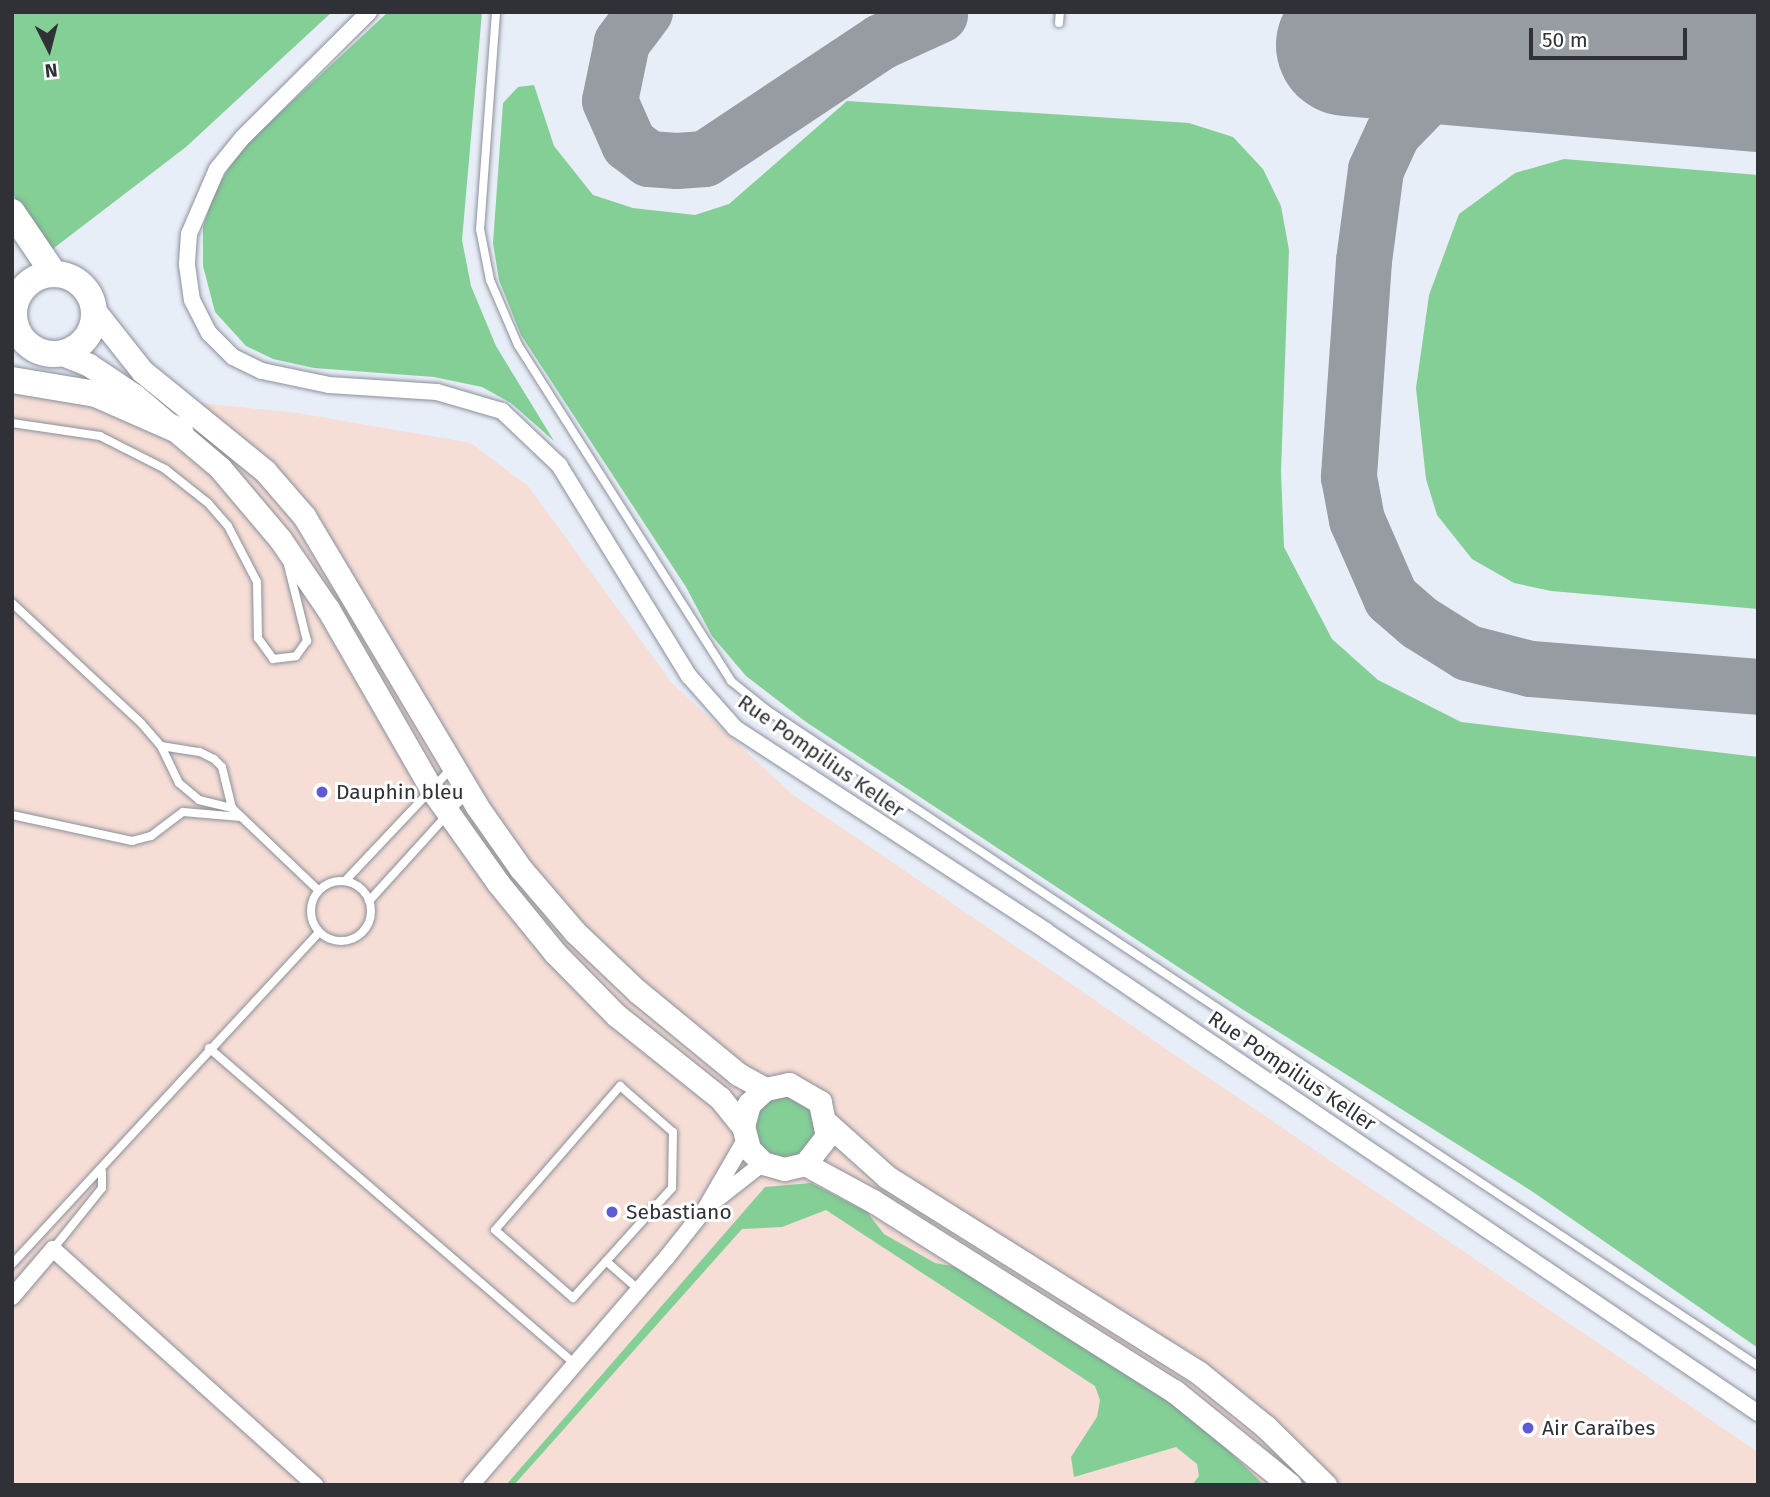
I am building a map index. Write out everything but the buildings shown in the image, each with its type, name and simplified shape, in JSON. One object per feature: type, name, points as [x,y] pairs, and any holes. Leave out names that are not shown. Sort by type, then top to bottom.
[{"type":"main road","points":[[12,212],[54,274]]},
{"type":"main road","points":[[765,1089],[738,1074],[647,999],[575,932],[521,869],[453,767],[304,516],[255,462],[142,371],[93,309],[76,281],[54,274],[34,279],[15,296],[15,323],[22,349],[60,353],[102,373],[180,431],[220,468],[280,539],[328,609],[432,790],[555,953],[616,1015],[720,1098],[764,1163],[784,1169],[805,1164],[822,1147],[828,1124]]},
{"type":"main road","points":[[60,353],[85,338],[93,309]]},
{"type":"main road","points":[[12,380],[96,394],[180,431]]},
{"type":"main road","points":[[744,1133],[749,1104],[765,1089],[789,1084],[811,1093],[828,1124],[887,1177],[1198,1372],[1266,1427],[1325,1485]]},
{"type":"main road","points":[[805,1164],[873,1201],[1174,1391],[1290,1485]]},
{"type":"street","name":"Rue Pompilius Keller","points":[[369,12],[243,137],[208,188],[189,234],[187,265],[192,300],[209,333],[233,357],[262,371],[328,385],[437,392],[502,411],[559,465],[689,676],[735,728],[1046,931],[1758,1412]]},
{"type":"street","points":[[471,1485],[576,1365],[705,1209],[744,1133]]},
{"type":"street","points":[[705,1209],[764,1163]]},
{"type":"street","points":[[12,1297],[53,1249],[315,1485]]},
{"type":"lane","points":[[496,12],[480,229],[490,280],[518,345],[731,681],[778,717],[1758,1366]]},
{"type":"lane","points":[[1059,23],[1060,12]]},
{"type":"lane","points":[[12,423],[100,436],[189,486],[228,526],[246,556],[261,600],[261,646],[273,659],[296,656],[307,641],[280,539]]},
{"type":"lane","points":[[12,603],[161,746],[174,774],[189,792],[213,805],[232,808]]},
{"type":"lane","points":[[161,746],[200,752],[214,759],[222,767],[232,808],[318,890]]},
{"type":"lane","points":[[318,890],[345,881],[453,767]]},
{"type":"lane","points":[[369,901],[469,792]]},
{"type":"lane","points":[[12,815],[132,841],[151,836],[183,812],[241,817]]},
{"type":"lane","points":[[318,890],[310,912],[319,933],[341,942],[362,933],[369,923],[369,901],[355,885],[345,881]]},
{"type":"lane","points":[[12,1265],[81,1185],[102,1172],[209,1048],[319,933]]},
{"type":"lane","points":[[209,1048],[576,1365]]},
{"type":"lane","points":[[620,1086],[673,1132],[672,1188],[606,1261],[573,1298],[495,1230],[620,1086]]},
{"type":"lane","points":[[53,1249],[102,1188],[102,1172]]},
{"type":"lane","points":[[606,1261],[639,1290]]},
{"type":"shaded area","points":[[60,389],[298,413],[471,443],[528,486],[672,683],[792,794],[1758,1452],[1758,1485],[12,1485],[12,390]]},
{"type":"green space","points":[[12,12],[332,12],[186,147],[50,251],[12,193]]},
{"type":"green space","points":[[388,12],[482,12],[462,240],[471,286],[496,346],[554,441],[511,403],[482,387],[434,377],[314,368],[273,359],[246,346],[215,312],[203,266],[203,227],[214,193],[239,151]]},
{"type":"green space","points":[[534,85],[554,146],[593,195],[633,208],[695,215],[729,204],[847,101],[1189,123],[1233,137],[1263,169],[1281,206],[1289,250],[1281,471],[1284,547],[1332,639],[1378,680],[1461,722],[1758,757],[1758,1348],[1533,1192],[1242,1009],[806,722],[746,676],[712,636],[686,587],[521,335],[499,280],[493,243],[503,103],[518,87]]},
{"type":"green space","points":[[1564,159],[1758,175],[1758,609],[1551,591],[1514,583],[1472,559],[1437,515],[1426,479],[1416,388],[1429,295],[1459,214],[1515,173]]},
{"type":"green space","points":[[779,1094],[791,1094],[808,1103],[815,1114],[815,1138],[808,1149],[791,1158],[779,1158],[767,1153],[758,1144],[753,1132],[753,1120],[758,1108],[767,1099]]},
{"type":"green space","points":[[811,1183],[867,1212],[884,1234],[935,1263],[962,1268],[1127,1373],[1201,1424],[1264,1485],[1192,1485],[1199,1476],[1197,1464],[1176,1447],[1074,1477],[1071,1457],[1097,1417],[1100,1400],[1095,1386],[826,1210],[782,1227],[742,1229],[514,1485],[506,1485],[765,1187]]},
{"type":"taxiway","points":[[645,12],[622,43],[610,101],[629,144],[649,159],[677,161],[705,159],[881,42],[940,15]]},
{"type":"taxiway","points":[[1533,61],[1489,69],[1431,94],[1393,133],[1376,170],[1364,261],[1349,477],[1357,520],[1391,598],[1420,623],[1468,653],[1531,669],[1758,687]]},
{"type":"runway","points":[[1347,45],[1758,81]]},
{"type":"place","name":"Dauphin bleu","points":[[322,792]]},
{"type":"place","name":"Sebastiano","points":[[612,1212]]},
{"type":"place","name":"Air Caraïbes","points":[[1528,1428]]}]
